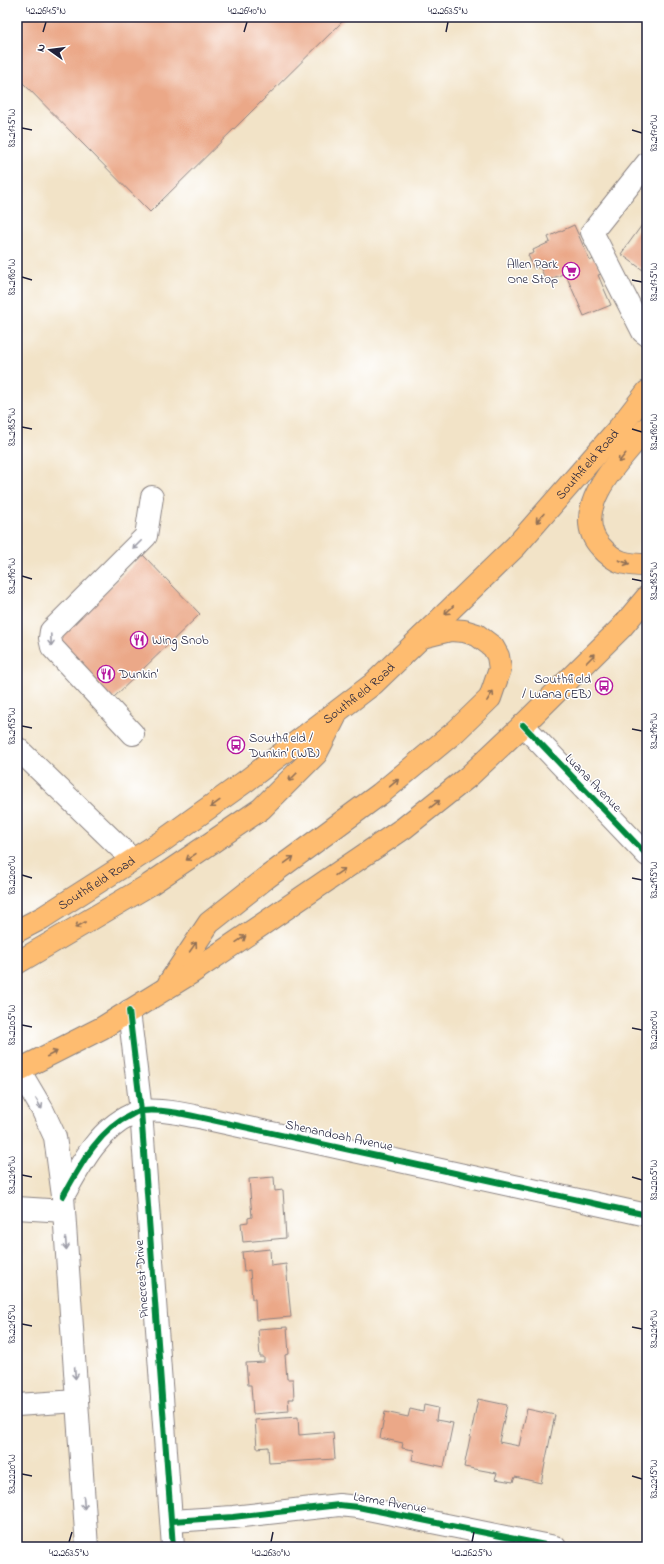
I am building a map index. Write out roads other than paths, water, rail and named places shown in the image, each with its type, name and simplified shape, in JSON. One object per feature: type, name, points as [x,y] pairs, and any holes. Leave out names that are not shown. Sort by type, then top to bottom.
[{"type":"highway","name":"Southfield Road","points":[[17,931],[42,918],[161,842],[246,781],[373,684],[516,546],[619,428],[647,392]]},
{"type":"highway","points":[[647,428],[600,486],[592,505],[590,528],[598,544],[610,557],[628,565],[647,565]]},
{"type":"highway","points":[[18,1069],[102,1028],[191,974],[404,828],[468,777],[523,725],[621,628],[647,597]]},
{"type":"highway","points":[[163,990],[209,923],[266,878],[380,794],[456,731],[490,698],[500,669],[498,656],[493,647],[485,640],[470,633],[450,630],[422,637]]},
{"type":"highway","points":[[17,963],[149,885],[261,809],[316,754],[338,711]]},
{"type":"street","points":[[647,163],[592,232],[643,332],[647,335]]},
{"type":"street","points":[[133,734],[52,647],[50,638],[51,631],[146,536],[152,497]]},
{"type":"street","name":"Luana Avenue","points":[[523,725],[647,855]]},
{"type":"street","points":[[22,761],[133,860]]},
{"type":"street","name":"Pinecrest Drive","points":[[129,1011],[141,1111],[173,1547]]},
{"type":"street","points":[[18,1069],[42,1110],[55,1137],[63,1203],[87,1547]]},
{"type":"street","name":"Shenandoah Avenue","points":[[63,1203],[84,1159],[98,1141],[123,1119],[141,1111],[174,1113],[203,1118],[647,1215]]},
{"type":"street","points":[[17,1208],[63,1203]]},
{"type":"street","points":[[17,1405],[77,1401]]},
{"type":"street","name":"Larme Avenue","points":[[172,1521],[233,1517],[339,1505],[358,1507],[555,1547]]},
{"type":"place","name":"Allen Park One Stop","points":[[571,271]]},
{"type":"place","name":"Wing Snob","points":[[139,640]]},
{"type":"place","name":"Dunkin'","points":[[106,674]]},
{"type":"place","name":"Southfield / Luana (EB)","points":[[604,686]]},
{"type":"place","name":"Southfield / Dunkin' (WB)","points":[[236,745]]}]
